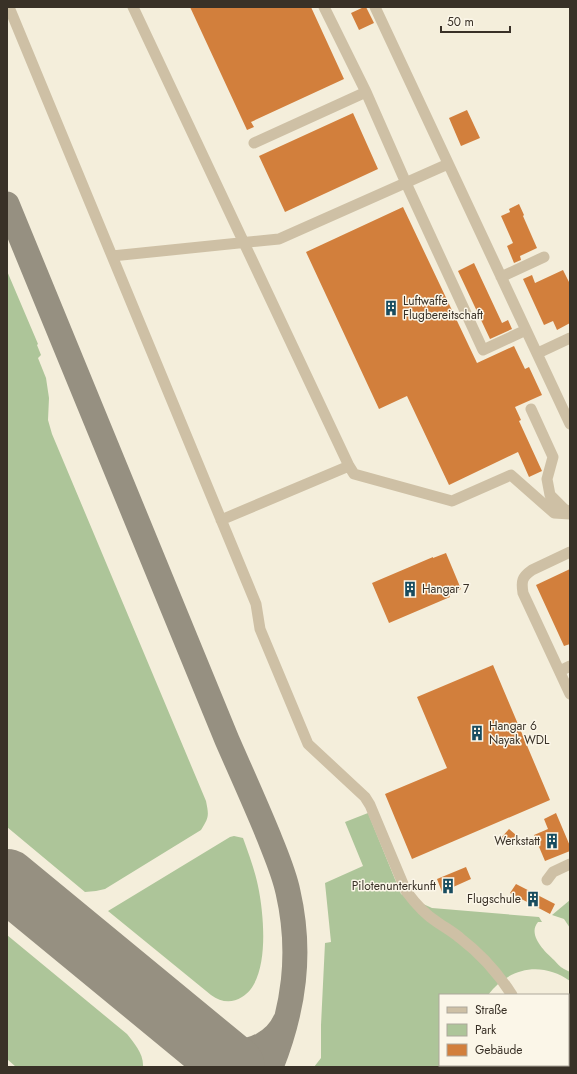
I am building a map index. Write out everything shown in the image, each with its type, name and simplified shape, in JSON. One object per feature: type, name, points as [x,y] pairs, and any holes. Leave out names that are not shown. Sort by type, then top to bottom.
[{"type":"lane","points":[[9,7],[256,604],[260,629],[308,744],[364,796],[370,805],[406,891],[415,903],[431,918],[459,937],[483,957],[504,982],[511,994]]},
{"type":"lane","points":[[133,7],[354,474],[452,501],[510,475],[554,513],[570,513]]},
{"type":"lane","points":[[324,7],[366,92],[483,350],[526,330]]},
{"type":"lane","points":[[375,7],[570,424]]},
{"type":"lane","points":[[254,143],[366,92]]},
{"type":"lane","points":[[112,256],[279,239],[448,164]]},
{"type":"lane","points":[[501,277],[544,257]]},
{"type":"lane","points":[[538,353],[570,338]]},
{"type":"lane","points":[[531,409],[553,457],[547,479],[550,495],[564,510],[570,513]]},
{"type":"lane","points":[[221,520],[349,466]]},
{"type":"lane","points":[[570,552],[532,570],[522,580],[523,592],[570,694]]},
{"type":"lane","points":[[560,671],[570,666]]},
{"type":"lane","points":[[547,880],[553,872],[570,864]]},
{"type":"green space","points":[[7,271],[38,344],[37,345],[41,355],[38,358],[46,378],[49,398],[48,420],[52,434],[206,801],[208,810],[207,819],[201,830],[105,889],[96,891],[85,892],[7,827]]},
{"type":"green space","points":[[368,813],[401,894],[432,908],[539,917],[542,922],[538,922],[535,927],[538,943],[560,966],[570,972],[570,981],[548,971],[537,969],[526,970],[506,978],[489,994],[439,994],[439,1066],[500,1067],[314,1067],[321,1058],[325,943],[331,942],[325,883],[363,866],[345,822]]},
{"type":"green space","points":[[234,836],[243,838],[256,878],[261,903],[263,948],[257,977],[251,989],[242,997],[234,1001],[226,1001],[211,995],[108,911]]},
{"type":"green space","points":[[570,900],[570,928],[564,919],[552,915]]},
{"type":"green space","points":[[7,935],[127,1034],[140,1053],[143,1067],[16,1067],[7,1059]]},
{"type":"building","points":[[190,7],[311,7],[344,79],[251,122],[254,127],[247,130]]},
{"type":"building","points":[[366,7],[374,23],[359,30],[351,13]]},
{"type":"building","points":[[467,110],[480,138],[461,146],[449,118]]},
{"type":"building","points":[[353,113],[378,169],[285,212],[259,156]]},
{"type":"building","points":[[519,204],[537,248],[520,256],[521,260],[514,263],[507,246],[513,243],[501,216],[510,212],[509,209]]},
{"type":"building","name":"Luftwaffe Flugbereitschaft","points":[[403,207],[477,363],[514,346],[525,369],[529,367],[542,395],[515,407],[521,420],[519,421],[542,471],[529,477],[518,452],[449,485],[407,396],[379,409],[306,252]]},
{"type":"building","points":[[474,263],[502,323],[508,320],[512,329],[490,339],[458,271]]},
{"type":"building","points":[[563,270],[570,284],[570,323],[557,330],[553,321],[544,325],[523,279],[532,275],[535,283]]},
{"type":"building","name":"Hangar 7","points":[[446,553],[461,589],[449,595],[450,597],[389,623],[372,583]]},
{"type":"building","points":[[570,569],[570,644],[564,646],[536,585]]},
{"type":"building","name":"Hangar 6 Nayak WDL","points":[[493,665],[550,800],[412,859],[385,794],[447,768],[417,697]]},
{"type":"building","name":"Werkstatt","points":[[556,813],[570,846],[570,851],[545,861],[534,835],[548,829],[544,819]]},
{"type":"building","points":[[509,829],[516,835],[508,844],[501,838]]},
{"type":"building","name":"Pilotenunterkunft","points":[[466,867],[471,879],[442,892],[437,879]]},
{"type":"building","name":"Flugschule","points":[[516,884],[555,904],[550,914],[510,893]]},
{"type":"taxiway","points":[[7,204],[227,740],[280,864],[288,892],[292,915],[295,959],[290,1002],[279,1045],[271,1067]]},
{"type":"taxiway","points":[[177,1020],[198,1048],[207,1067]]},
{"type":"taxiway","points":[[203,1042],[220,1049],[227,1050],[238,1051],[255,1048],[276,1035],[285,1021]]},
{"type":"runway","points":[[7,880],[234,1067]]},
{"type":"place","name":"Luftwaffe Flugbereitschaft","points":[[391,308]]},
{"type":"place","name":"Hangar 7","points":[[410,589]]},
{"type":"place","name":"Hangar 6 Nayak WDL","points":[[477,733]]},
{"type":"place","name":"Werkstatt","points":[[552,841]]},
{"type":"place","name":"Pilotenunterkunft","points":[[448,886]]},
{"type":"place","name":"Flugschule","points":[[533,899]]}]
